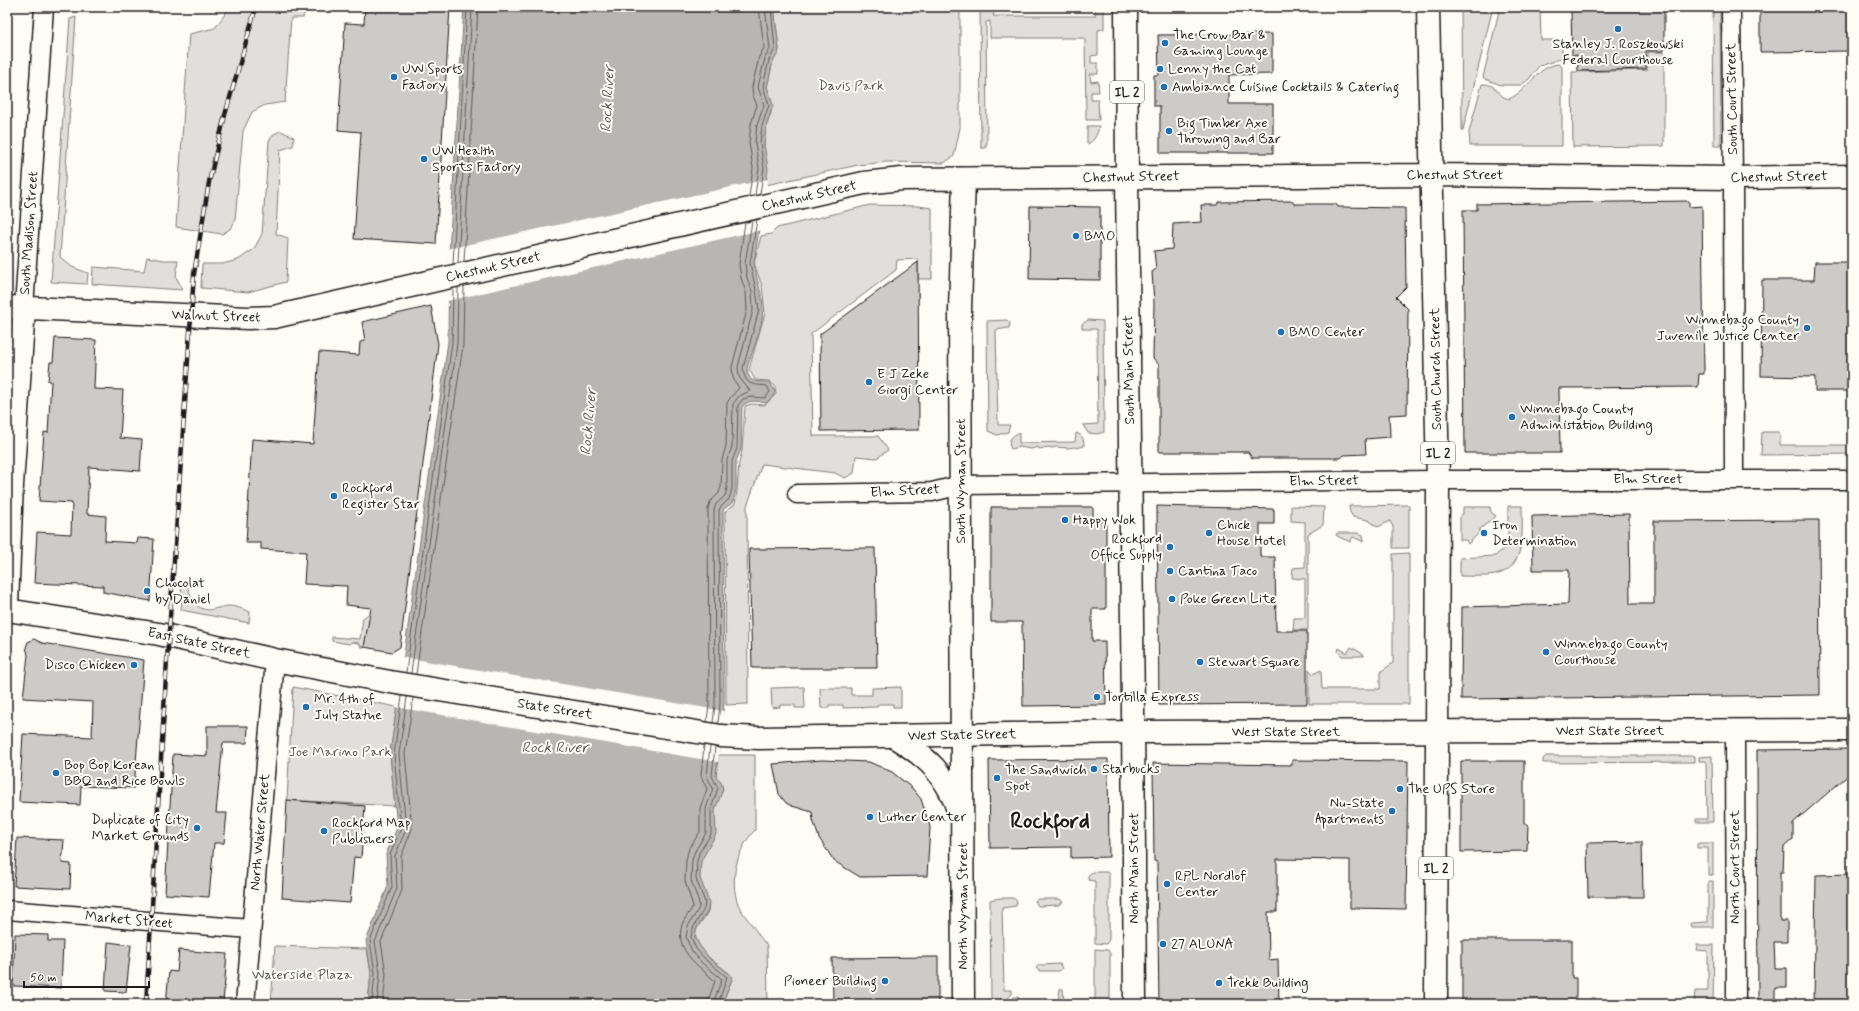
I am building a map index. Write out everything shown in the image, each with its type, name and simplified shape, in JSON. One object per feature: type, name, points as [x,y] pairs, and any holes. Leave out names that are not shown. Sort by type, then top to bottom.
[{"type":"main road","name":"South Main Street","points":[[1126,7],[1133,732]]},
{"type":"main road","name":"South Church Street","points":[[1428,7],[1438,480],[1436,731]]},
{"type":"main road","name":"Chestnut Street","points":[[421,283],[864,183],[902,179],[1431,174],[1733,178],[1852,176]]},
{"type":"main road","name":"South Wyman Street","points":[[963,735],[960,310],[964,179]]},
{"type":"main road","name":"Walnut Street","points":[[15,308],[248,318],[274,317],[421,283]]},
{"type":"main road","name":"South Madison Street","points":[[7,604],[12,486],[15,308]]},
{"type":"main road","name":"East State Street","points":[[7,610],[159,634],[275,660],[390,682]]},
{"type":"main road","name":"State Street","points":[[390,682],[721,736]]},
{"type":"main road","name":"West State Street","points":[[721,736],[759,738],[1133,732],[1852,730]]},
{"type":"main road","name":"IL 2","points":[[1436,731],[1436,1004]]},
{"type":"main road","name":"North Main Street","points":[[1133,732],[1134,1004]]},
{"type":"main road","name":"North Wyman Street","points":[[963,735],[963,1004]]},
{"type":"main road","points":[[893,736],[921,754],[942,776],[954,800],[963,829]]},
{"type":"street","name":"South Madison Street","points":[[15,308],[41,7]]},
{"type":"street","name":"South Court Street","points":[[1730,7],[1733,178],[1734,479]]},
{"type":"street","name":"Elm Street","points":[[797,494],[932,492],[961,485],[1438,480],[1852,480]]},
{"type":"street","name":"North Water Street","points":[[245,1004],[275,660]]},
{"type":"street","name":"North Court Street","points":[[1735,731],[1736,1004]]},
{"type":"street","name":"Market Street","points":[[7,910],[251,929]]},
{"type":"green space","points":[[230,7],[306,7],[303,18],[291,18],[285,102],[265,105],[252,112],[243,131],[235,221],[230,229],[222,234],[176,227],[189,34],[215,28]]},
{"type":"green space","name":"Davis Park","points":[[774,7],[960,7],[960,128],[954,156],[944,163],[887,162],[858,165],[766,185],[764,144],[766,127],[771,113],[771,98],[767,87],[773,61],[778,54],[779,49]]},
{"type":"green space","points":[[980,7],[996,7],[993,16],[1095,16],[1096,7],[1104,7],[1104,29],[1098,30],[1098,55],[1091,56],[1091,63],[1098,63],[1098,74],[1090,74],[1091,82],[1098,81],[1099,92],[1091,92],[1091,100],[1098,100],[1099,120],[1086,120],[1085,38],[990,38],[990,21],[986,22],[987,144],[985,145],[986,148],[981,148]]},
{"type":"green space","points":[[1461,7],[1493,7],[1463,130],[1462,130]]},
{"type":"green space","points":[[1500,7],[1540,7],[1541,40],[1562,40],[1562,56],[1560,59],[1539,66],[1529,79],[1521,85],[1501,85],[1483,77]]},
{"type":"green space","points":[[1713,7],[1720,7],[1721,146],[1714,146]]},
{"type":"green space","points":[[76,17],[60,257],[72,267],[88,273],[87,284],[51,282],[70,19]]},
{"type":"green space","points":[[1648,52],[1664,52],[1664,146],[1573,147],[1572,72],[1647,70]]},
{"type":"green space","points":[[1558,64],[1562,67],[1562,146],[1470,146],[1469,132],[1482,84],[1491,86],[1502,96],[1509,99],[1522,90],[1544,69]]},
{"type":"green space","points":[[1087,126],[1099,126],[1095,137],[1087,144]]},
{"type":"green space","points":[[281,131],[294,137],[293,146],[280,150],[276,234],[288,238],[286,282],[248,292],[201,288],[202,264],[222,264],[238,260],[254,249],[262,234],[269,141],[274,134]]},
{"type":"green space","points":[[870,205],[918,206],[932,208],[932,279],[918,279],[918,259],[897,260],[896,270],[811,334],[813,436],[878,436],[888,450],[877,458],[856,456],[854,473],[845,478],[835,473],[762,464],[747,506],[748,704],[726,705],[725,512],[735,504],[739,463],[742,451],[745,406],[751,404],[765,405],[776,394],[775,386],[769,381],[755,380],[749,369],[765,313],[762,286],[754,263],[761,236],[771,234],[777,228]]},
{"type":"green space","points":[[147,257],[164,260],[178,260],[176,277],[183,290],[92,284],[93,267],[144,271]]},
{"type":"green space","points":[[1007,320],[1010,323],[1009,328],[996,330],[998,425],[1010,425],[1008,432],[997,435],[988,431],[987,321]]},
{"type":"green space","points":[[1088,320],[1103,321],[1104,432],[1097,434],[1088,433],[1083,425],[1098,424],[1097,329],[1082,328],[1082,324]]},
{"type":"green space","points":[[1762,432],[1778,432],[1780,434],[1780,445],[1852,445],[1852,454],[1761,455]]},
{"type":"green space","points":[[1019,433],[1019,443],[1075,442],[1076,433],[1083,438],[1084,446],[1077,448],[1048,447],[1039,449],[1038,447],[1031,449],[1019,447],[1011,449],[1009,444],[1010,439]]},
{"type":"green space","points":[[1409,505],[1409,548],[1393,548],[1393,527],[1390,521],[1378,527],[1368,520],[1353,517],[1349,506]]},
{"type":"green space","points":[[1291,506],[1324,507],[1323,525],[1308,534],[1308,630],[1293,630],[1294,618],[1305,618],[1305,579],[1292,578],[1293,568],[1305,567],[1305,522],[1291,521]]},
{"type":"green space","points":[[1508,506],[1522,506],[1522,537],[1518,557],[1513,565],[1505,571],[1495,575],[1460,576],[1460,558],[1495,556],[1508,545]]},
{"type":"green space","points":[[1463,507],[1490,507],[1491,512],[1496,516],[1480,529],[1479,533],[1468,544],[1466,540],[1460,540],[1460,515],[1463,514]]},
{"type":"green space","points":[[1358,533],[1363,535],[1364,540],[1362,541],[1353,537],[1350,542],[1337,536],[1336,534]]},
{"type":"green space","points":[[1409,553],[1409,704],[1309,704],[1309,669],[1313,674],[1321,670],[1322,689],[1380,689],[1380,672],[1393,663],[1393,554]]},
{"type":"green space","points":[[186,584],[193,602],[199,607],[207,610],[228,606],[239,608],[250,612],[249,623],[181,610],[181,585]]},
{"type":"green space","points":[[371,612],[364,647],[361,647],[359,643],[352,642],[349,644],[332,641],[332,637],[360,639],[363,618]]},
{"type":"green space","points":[[1351,647],[1364,656],[1342,656],[1338,652],[1339,648],[1347,653]]},
{"type":"green space","name":"Joe Marino Park","points":[[293,687],[397,707],[390,754],[395,806],[287,800]]},
{"type":"green space","points":[[804,687],[805,708],[795,708],[795,705],[780,705],[780,707],[772,708],[771,688]]},
{"type":"green space","points":[[901,687],[901,707],[893,707],[893,704],[878,704],[877,707],[843,708],[843,705],[829,705],[829,708],[821,708],[820,688],[851,688],[851,695],[872,695],[872,688]]},
{"type":"green space","points":[[718,755],[755,755],[755,830],[743,846],[739,855],[736,865],[734,885],[739,907],[767,945],[768,1004],[722,1004],[732,979],[731,975],[710,959],[701,949],[696,938],[696,931],[709,907],[700,879],[700,867],[702,857],[714,827],[714,811],[722,792],[720,781],[716,776]]},
{"type":"green space","points":[[1546,756],[1694,756],[1694,762],[1543,763],[1543,759]]},
{"type":"green space","points":[[1712,756],[1713,822],[1696,822],[1696,819],[1707,819],[1706,761],[1699,761],[1699,757]]},
{"type":"green space","points":[[1713,843],[1713,875],[1708,875],[1708,848],[1697,848],[1697,844]]},
{"type":"green space","points":[[1092,872],[1107,872],[1109,874],[1109,940],[1106,944],[1095,943],[1095,881],[1088,880],[1088,876]]},
{"type":"green space","points":[[1708,881],[1713,881],[1713,927],[1691,927],[1691,923],[1708,922]]},
{"type":"green space","points":[[1013,898],[1017,901],[1016,906],[1002,908],[1004,990],[1012,990],[1012,994],[1006,1000],[993,1000],[991,997],[990,900]]},
{"type":"green space","points":[[1038,899],[1060,899],[1063,902],[1059,905],[1038,906],[1035,901]]},
{"type":"green space","points":[[1697,945],[1714,945],[1713,1004],[1592,1004],[1694,1003],[1695,991],[1708,991],[1708,951],[1696,950]]},
{"type":"green space","name":"Waterside Plaza","points":[[275,946],[367,949],[371,973],[368,1004],[271,1004]]},
{"type":"green space","points":[[1095,949],[1108,950],[1110,954],[1110,1004],[1081,1004],[1086,1001],[1095,1000]]},
{"type":"green space","points":[[1060,964],[1062,969],[1059,971],[1039,971],[1036,968],[1039,965]]},
{"type":"green space","points":[[1060,989],[1063,989],[1064,1004],[1009,1004],[1014,997],[1018,997],[1018,1003],[1058,1002]]},
{"type":"water","name":"Rock River","points":[[464,7],[774,7],[779,49],[778,54],[773,61],[767,87],[773,105],[766,127],[764,144],[768,169],[754,263],[762,298],[763,310],[759,332],[747,368],[752,380],[758,382],[770,382],[775,392],[772,398],[766,403],[756,401],[750,402],[744,404],[742,407],[741,449],[736,461],[736,489],[733,502],[723,510],[724,704],[716,776],[721,782],[723,789],[715,810],[716,834],[701,861],[700,878],[709,902],[708,910],[696,929],[695,937],[710,959],[731,975],[732,979],[722,1004],[368,1004],[371,973],[366,941],[388,886],[386,854],[397,828],[390,754],[448,342],[449,253]]},
{"type":"pier","points":[[768,179],[761,230],[447,301],[447,249]]},
{"type":"pier","points":[[402,657],[724,711],[718,762],[395,707]]},
{"type":"building","name":"UW Sports Factory","points":[[365,7],[450,7],[436,244],[354,239],[361,132],[338,130],[345,23],[364,24]]},
{"type":"building","name":"Stanley J. Roszkowski Federal Courthouse","points":[[1571,7],[1664,7],[1664,51],[1646,51],[1646,69],[1578,71],[1577,55],[1572,56]]},
{"type":"building","points":[[1760,7],[1852,7],[1852,51],[1760,52]]},
{"type":"building","points":[[1272,34],[1272,74],[1229,75],[1229,104],[1273,104],[1273,153],[1160,153],[1160,106],[1154,106],[1154,75],[1159,75],[1158,35]]},
{"type":"building","name":"BMO Center","points":[[1292,201],[1294,204],[1336,204],[1338,207],[1405,208],[1406,287],[1396,297],[1408,309],[1407,414],[1389,415],[1390,437],[1365,439],[1366,454],[1344,455],[1341,458],[1252,458],[1248,452],[1159,452],[1159,365],[1153,358],[1154,303],[1152,272],[1156,269],[1154,251],[1172,249],[1173,224],[1202,222],[1201,205],[1217,205],[1219,202]]},
{"type":"building","points":[[1689,201],[1689,207],[1702,206],[1704,374],[1699,374],[1698,387],[1559,388],[1560,453],[1465,453],[1463,210],[1477,210],[1477,204]]},
{"type":"building","points":[[1030,206],[1100,207],[1100,280],[1029,279]]},
{"type":"building","name":"E J Zeke Giorgi Center","points":[[918,262],[919,430],[821,431],[820,334]]},
{"type":"building","name":"Winnebago County Juvenile Justice Center","points":[[1815,262],[1852,262],[1852,391],[1815,391],[1815,377],[1761,376],[1762,280],[1814,280]]},
{"type":"building","name":"Rockford Register Star","points":[[431,306],[438,344],[400,647],[392,652],[364,647],[371,608],[346,605],[347,586],[304,584],[306,552],[261,549],[261,543],[246,543],[252,439],[313,444],[319,352],[359,355],[360,342],[365,341],[362,322]]},
{"type":"building","points":[[55,338],[96,340],[94,389],[123,390],[120,438],[142,440],[140,471],[89,467],[87,514],[106,516],[105,541],[137,543],[138,538],[154,539],[150,601],[103,592],[103,586],[34,583],[37,532],[71,534],[72,503],[39,501],[44,432],[48,433],[51,381],[48,381],[50,362],[53,362]]},
{"type":"building","points":[[1157,506],[1274,509],[1274,524],[1260,524],[1260,557],[1275,557],[1276,631],[1307,631],[1307,704],[1159,705]]},
{"type":"building","points":[[991,507],[1093,507],[1093,521],[1106,522],[1106,609],[1092,609],[1092,641],[1105,641],[1106,705],[1023,706],[1022,622],[991,622]]},
{"type":"building","points":[[1629,514],[1630,604],[1654,604],[1654,521],[1819,520],[1820,695],[1461,699],[1462,607],[1568,604],[1569,570],[1533,570],[1532,516]]},
{"type":"building","points":[[875,548],[877,668],[752,668],[749,549]]},
{"type":"building","points":[[34,639],[42,643],[144,660],[134,788],[81,786],[80,805],[19,802],[23,734],[92,737],[93,702],[23,698],[28,655],[26,647],[28,642]]},
{"type":"building","name":"Duplicate of City Market Grounds","points":[[207,726],[248,726],[247,743],[223,743],[216,813],[227,813],[224,843],[214,843],[209,897],[165,894],[173,754],[207,756]]},
{"type":"building","points":[[1852,749],[1852,772],[1793,823],[1793,839],[1784,847],[1783,872],[1780,872],[1780,921],[1787,921],[1787,942],[1774,942],[1775,968],[1787,968],[1787,988],[1775,988],[1775,1004],[1758,1004],[1757,750]]},
{"type":"building","points":[[1108,759],[1109,857],[1071,858],[1071,847],[990,848],[989,760]]},
{"type":"building","name":"Luther Center","points":[[822,760],[869,762],[892,772],[912,788],[921,799],[930,827],[927,876],[860,877],[834,861],[819,838],[812,812],[786,803],[779,794],[773,764]]},
{"type":"building","points":[[1292,760],[1408,761],[1406,909],[1350,908],[1350,860],[1277,859],[1277,912],[1268,912],[1269,960],[1278,959],[1279,1004],[1159,1004],[1157,862],[1154,861],[1153,763],[1292,765]]},
{"type":"building","points":[[1461,761],[1524,761],[1524,824],[1528,824],[1527,851],[1461,852]]},
{"type":"building","name":"Rockford Map Publishers","points":[[287,800],[365,806],[361,858],[354,857],[350,903],[282,898]]},
{"type":"building","points":[[17,838],[64,840],[62,863],[71,864],[70,889],[14,886]]},
{"type":"building","points":[[1642,842],[1643,897],[1588,897],[1587,843]]},
{"type":"building","points":[[1852,874],[1852,1004],[1814,1004],[1816,875]]},
{"type":"building","points":[[15,934],[48,935],[48,941],[63,941],[61,988],[13,986]]},
{"type":"building","points":[[1462,940],[1572,940],[1572,978],[1576,978],[1576,1004],[1462,1004]]},
{"type":"building","points":[[108,942],[131,945],[126,992],[105,991]]},
{"type":"building","points":[[179,950],[227,954],[223,1004],[166,1004],[169,971],[177,972]]},
{"type":"building","name":"Pioneer Building","points":[[938,957],[938,1004],[833,1004],[832,958]]},
{"type":"railway","points":[[146,1004],[167,660],[194,274],[209,182],[225,115],[256,7]]},
{"type":"place","name":"Stanley J. Roszkowski Federal Courthouse","points":[[1618,29]]},
{"type":"place","name":"The Crow Bar & Gaming Lounge","points":[[1165,43]]},
{"type":"place","name":"Lenny the Cat","points":[[1160,69]]},
{"type":"place","name":"UW Sports Factory","points":[[394,77]]},
{"type":"place","name":"Ambiance Cuisine Cocktails & Catering","points":[[1164,87]]},
{"type":"place","name":"Big Timber Axe Throwing and Bar","points":[[1169,131]]},
{"type":"place","name":"UW Health Sports Factory","points":[[424,159]]},
{"type":"place","name":"BMO","points":[[1076,236]]},
{"type":"place","name":"Winnebago County Juvenile Justice Center","points":[[1807,328]]},
{"type":"place","name":"BMO Center","points":[[1281,332]]},
{"type":"place","name":"E J Zeke Giorgi Center","points":[[869,382]]},
{"type":"place","name":"Winnebago County Administation Building","points":[[1512,417]]},
{"type":"place","name":"Rockford Register Star","points":[[334,496]]},
{"type":"place","name":"Happy Wok","points":[[1065,520]]},
{"type":"place","name":"Chick House Hotel","points":[[1209,533]]},
{"type":"place","name":"Iron Determination","points":[[1484,533]]},
{"type":"place","name":"Rockford Office Supply","points":[[1170,547]]},
{"type":"place","name":"Cantina Taco","points":[[1170,571]]},
{"type":"place","name":"Chocolat by Daniel","points":[[147,591]]},
{"type":"place","name":"Poke Green Lite","points":[[1172,599]]},
{"type":"place","name":"Winnebago County Courthouse","points":[[1546,652]]},
{"type":"place","name":"Stewart Square","points":[[1200,662]]},
{"type":"place","name":"Disco Chicken","points":[[134,665]]},
{"type":"place","name":"Tortilla Express","points":[[1097,697]]},
{"type":"place","name":"Mr. 4th of July Statue","points":[[306,707]]},
{"type":"place","name":"Starbucks","points":[[1094,769]]},
{"type":"place","name":"Bop Bop Korean BBQ and Rice Bowls","points":[[56,773]]},
{"type":"place","name":"The Sandwich Spot","points":[[997,778]]},
{"type":"place","name":"The UPS Store","points":[[1400,789]]},
{"type":"place","name":"Nu-State Apartments","points":[[1392,811]]},
{"type":"place","name":"Luther Center","points":[[870,817]]},
{"type":"place","name":"Duplicate of City Market Grounds","points":[[197,828]]},
{"type":"place","name":"Rockford Map Publishers","points":[[324,831]]},
{"type":"place","name":"RPL Nordlof Center","points":[[1167,884]]},
{"type":"place","name":"27 ALUNA","points":[[1163,944]]},
{"type":"place","name":"Pioneer Building","points":[[885,981]]},
{"type":"place","name":"Trekk Building","points":[[1219,983]]},
{"type":"district","name":"Rockford","points":[[1050,822]]}]
